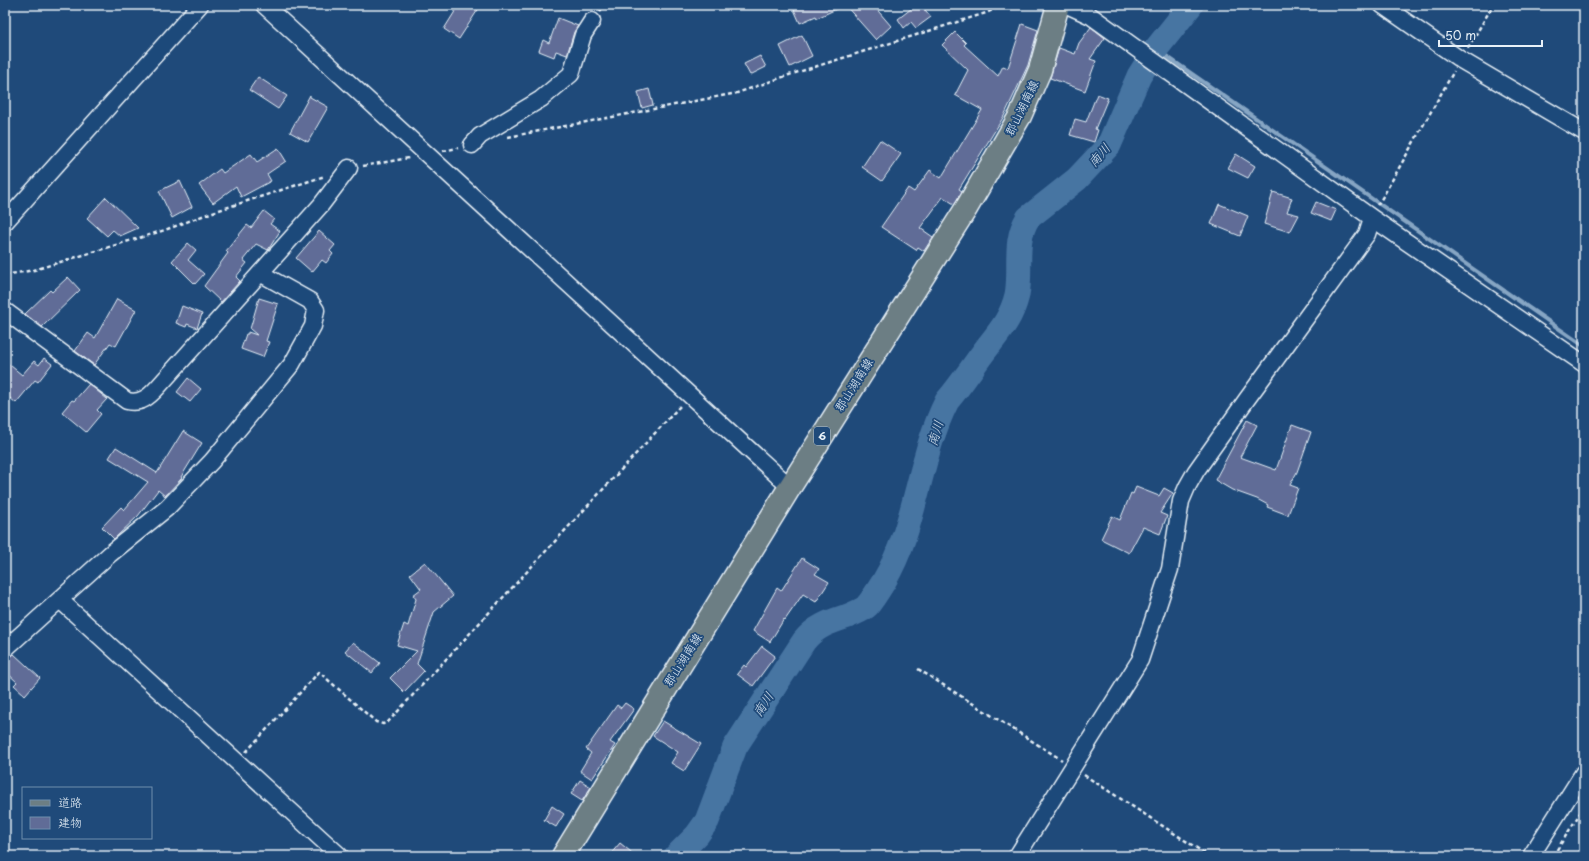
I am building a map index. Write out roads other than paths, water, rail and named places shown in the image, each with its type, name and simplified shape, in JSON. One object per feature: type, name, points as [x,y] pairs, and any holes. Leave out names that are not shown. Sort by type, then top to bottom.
[{"type":"main road","name":"郡山湖南線","points":[[563,856],[790,487],[967,207],[1020,116],[1040,70],[1058,5]]},
{"type":"street","points":[[5,222],[200,5]]},
{"type":"street","points":[[264,5],[790,487]]},
{"type":"street","points":[[1067,5],[1091,16],[1372,218],[1584,364]]},
{"type":"street","points":[[1382,5],[1461,60],[1584,132]]},
{"type":"street","points":[[472,145],[480,136],[541,99],[571,74],[583,35],[592,21]]},
{"type":"street","points":[[5,311],[127,401],[139,402],[151,395],[321,206],[349,168]]},
{"type":"street","points":[[1017,856],[1140,660],[1170,569],[1182,501],[1187,486],[1237,412],[1367,234],[1372,218]]},
{"type":"street","points":[[5,649],[110,554],[167,508],[212,461],[292,364],[313,326],[316,310],[310,301],[260,273]]},
{"type":"street","points":[[60,600],[340,856]]},
{"type":"street","points":[[1531,856],[1584,772]]},
{"type":"waterway","name":"南川","points":[[676,856],[697,835],[707,821],[735,747],[804,641],[818,628],[865,608],[884,581],[904,538],[930,445],[937,423],[947,401],[1003,326],[1011,312],[1017,295],[1019,246],[1023,227],[1028,218],[1077,179],[1109,145],[1139,76],[1156,49],[1191,5]]},
{"type":"waterway","points":[[1156,49],[1584,346]]}]
